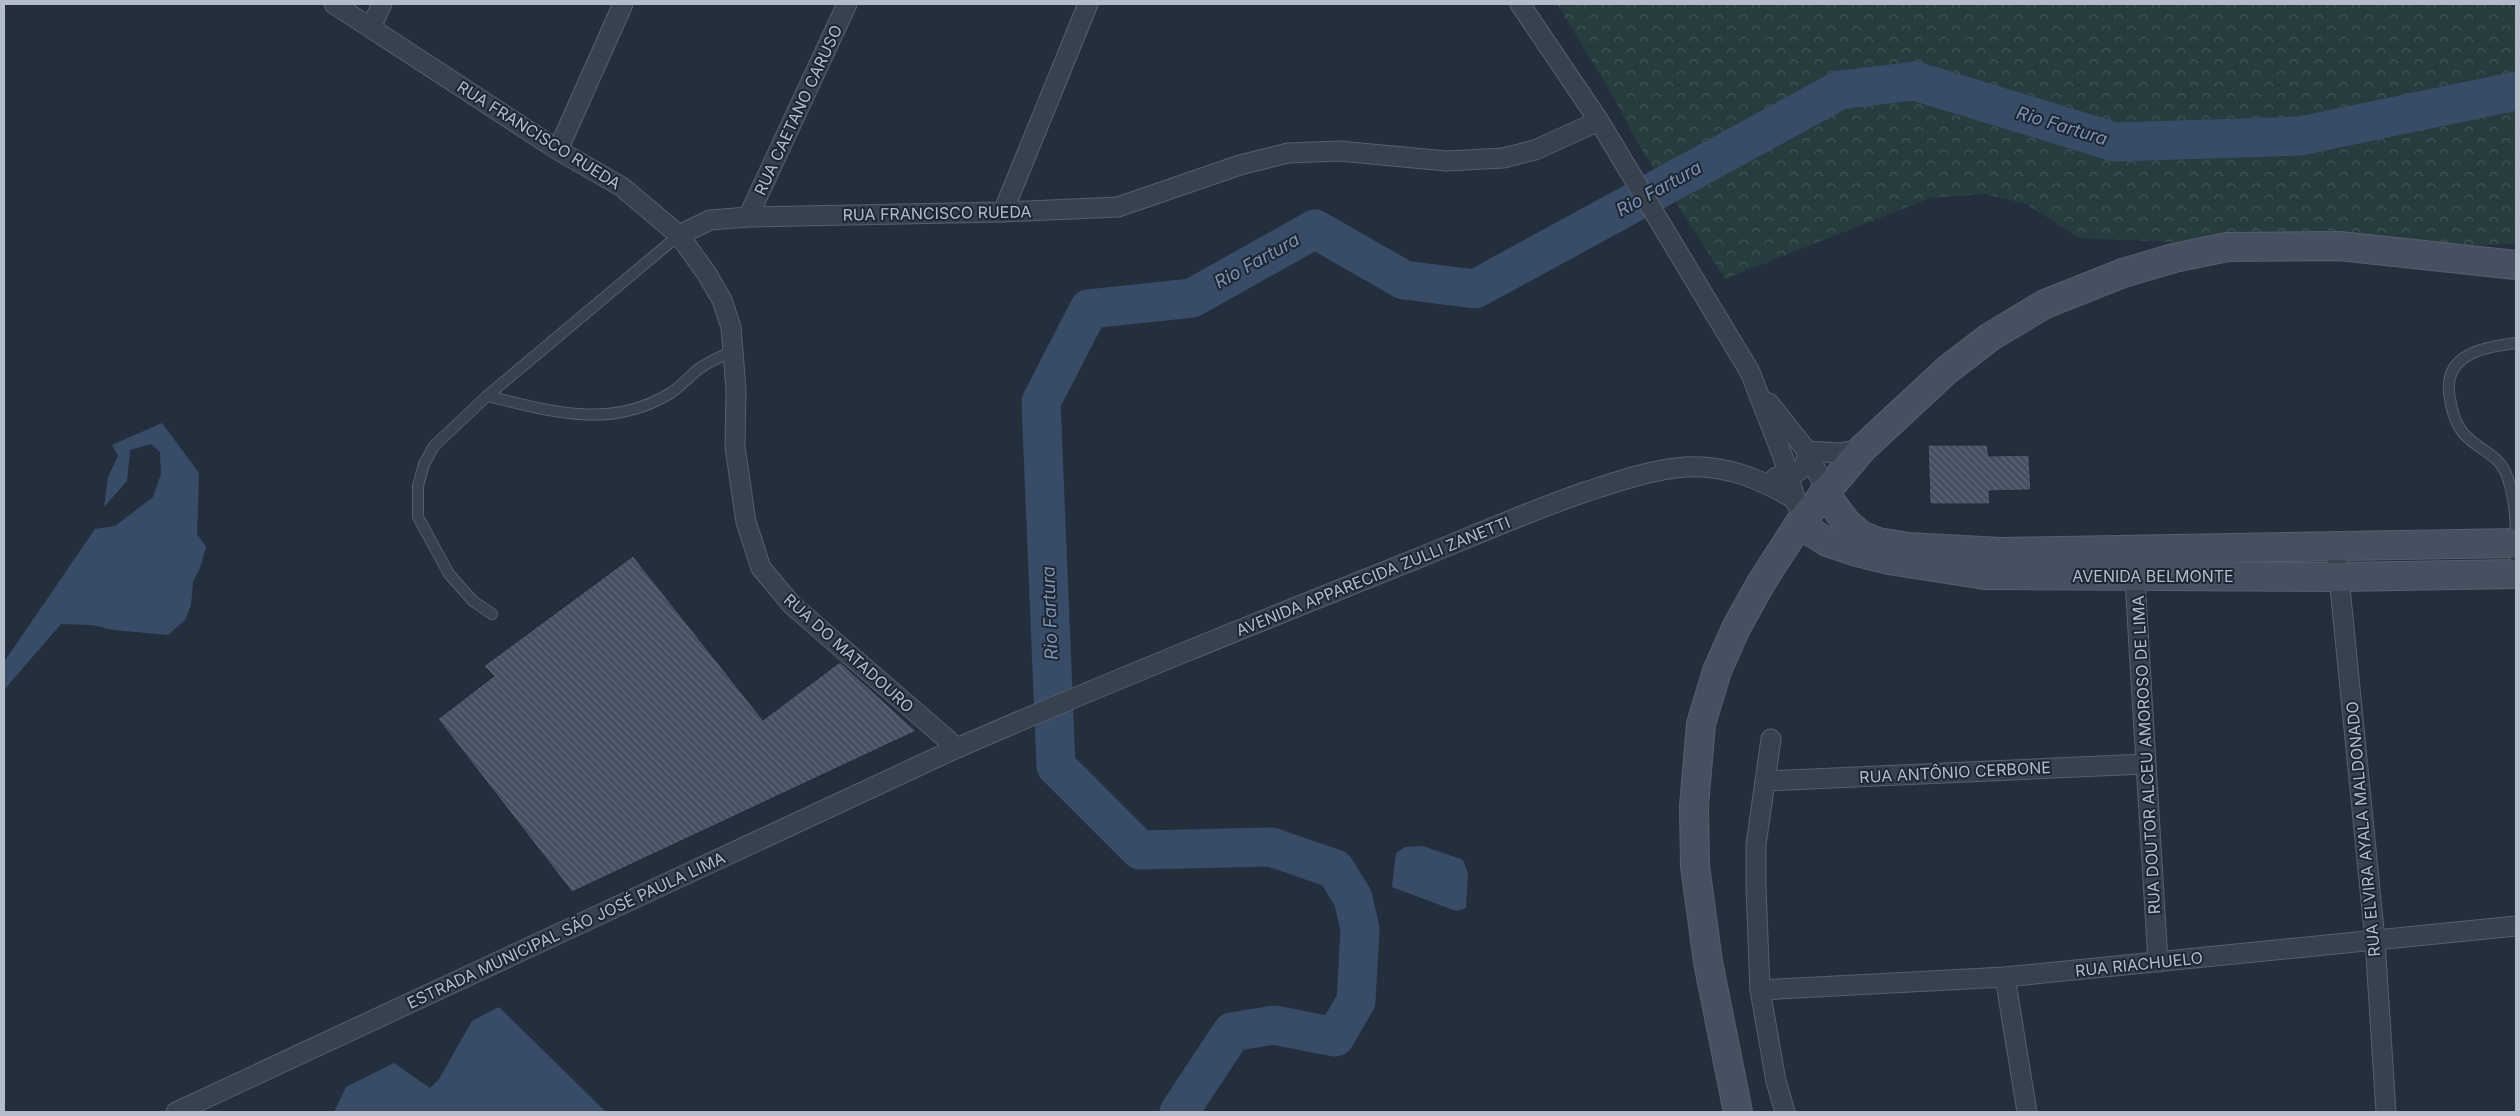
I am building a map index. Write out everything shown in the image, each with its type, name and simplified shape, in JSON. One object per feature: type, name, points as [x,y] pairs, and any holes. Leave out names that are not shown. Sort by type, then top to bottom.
[{"type":"main road","points":[[1830,500],[1862,449],[1947,370],[1990,337],[2045,304],[2123,273],[2174,258],[2227,247],[2339,246],[2516,265]]},
{"type":"main road","points":[[1738,1112],[1707,953],[1695,866],[1694,806],[1700,724],[1717,671],[1749,604],[1830,500],[1916,398]]},
{"type":"main road","name":"AVENIDA BELMONTE","points":[[1830,500],[1846,522],[1862,535],[1878,542],[1908,547],[2000,552],[2131,548],[2336,547],[2516,543]]},
{"type":"main road","name":"AVENIDA BELMONTE","points":[[1807,530],[1890,560],[1985,575],[2339,577],[2516,574]]},
{"type":"street","name":"RUA FRANCISCO RUEDA","points":[[334,4],[371,26],[558,150],[622,187],[679,235],[710,220],[748,217],[1004,212],[1118,207],[1240,164],[1288,153],[1339,151],[1446,161],[1503,158],[1535,150],[1599,121]]},
{"type":"street","points":[[371,26],[382,4]]},
{"type":"street","points":[[558,150],[623,4]]},
{"type":"street","name":"RUA CAETANO CARUSO","points":[[748,217],[847,4]]},
{"type":"street","points":[[1004,212],[1088,4]]},
{"type":"street","points":[[1520,4],[1599,121],[1652,212],[1774,410],[1807,452],[1830,500]]},
{"type":"street","name":"RUA DO MATADOURO","points":[[679,235],[707,274],[722,300],[731,327],[736,390],[735,447],[746,522],[761,568],[792,605],[957,748]]},
{"type":"street","points":[[1750,372],[1807,530]]},
{"type":"street","points":[[1807,452],[1840,453],[1862,449]]},
{"type":"street","points":[[1750,476],[1788,475],[1804,467],[1807,462],[1807,452]]},
{"type":"street","name":"AVENIDA APPARECIDA ZULLI ZANETTI","points":[[957,748],[1069,698],[1556,502],[1643,472],[1687,467],[1710,467],[1750,476],[1773,486],[1807,530]]},
{"type":"street","name":"RUA ELVIRA AYALA MALDONADO","points":[[2336,547],[2375,940],[2386,1112]]},
{"type":"street","name":"RUA DOUTOR ALCEU AMOROSO DE LIMA","points":[[2131,548],[2136,575],[2145,764],[2158,962]]},
{"type":"street","points":[[1771,739],[1756,845],[1760,990],[1776,1081],[1785,1112]]},
{"type":"street","name":"ESTRADA MUNICIPAL SÃO JOSÉ PAULA LIMA","points":[[176,1112],[957,748]]},
{"type":"street","name":"RUA ANTÔNIO CERBONE","points":[[1765,781],[2145,764]]},
{"type":"street","name":"RUA RIACHUELO","points":[[1760,990],[2005,977],[2516,926]]},
{"type":"street","points":[[2005,977],[2027,1112]]},
{"type":"lane","points":[[492,614],[473,601],[450,574],[418,518],[418,486],[424,464],[434,446],[487,396],[679,235]]},
{"type":"lane","points":[[2516,343],[2478,349],[2452,368],[2448,389],[2452,412],[2464,434],[2493,455],[2502,465],[2508,479],[2513,499],[2516,574]]},
{"type":"lane","points":[[487,396],[563,414],[602,415],[638,410],[670,393],[709,362],[733,351]]},
{"type":"green space","points":[[1557,4],[2516,4],[2516,244],[2480,245],[2342,236],[2173,242],[2079,238],[2026,204],[1985,194],[1930,198],[1725,279],[1641,149],[1612,95]]},
{"type":"water","points":[[162,423],[199,473],[197,534],[206,547],[200,568],[193,582],[191,605],[185,620],[168,635],[114,630],[92,625],[61,624],[4,690],[4,662],[95,529],[115,526],[153,497],[161,474],[160,452],[151,444],[130,450],[127,481],[104,507],[108,477],[118,456],[112,445]]},
{"type":"water","points":[[1423,846],[1463,860],[1468,873],[1466,908],[1456,911],[1392,887],[1396,853],[1405,847]]},
{"type":"water","points":[[499,1007],[606,1112],[334,1112],[346,1087],[394,1063],[430,1088],[439,1079],[472,1021]]},
{"type":"building","points":[[1928,445],[1987,445],[1989,456],[2029,455],[2031,490],[1989,491],[1990,504],[1930,504]]},
{"type":"building","points":[[633,556],[763,720],[840,662],[916,731],[572,892],[438,719],[494,676],[484,666]]},
{"type":"waterway","name":"Rio Fartura","points":[[1179,1112],[1232,1032],[1274,1025],[1335,1037],[1356,1001],[1360,929],[1353,898],[1335,869],[1271,847],[1140,850],[1056,766],[1041,402],[1089,309],[1192,298],[1315,229],[1404,280],[1475,289],[1840,90],[1915,81],[2115,142],[2300,136],[2516,91]]}]
